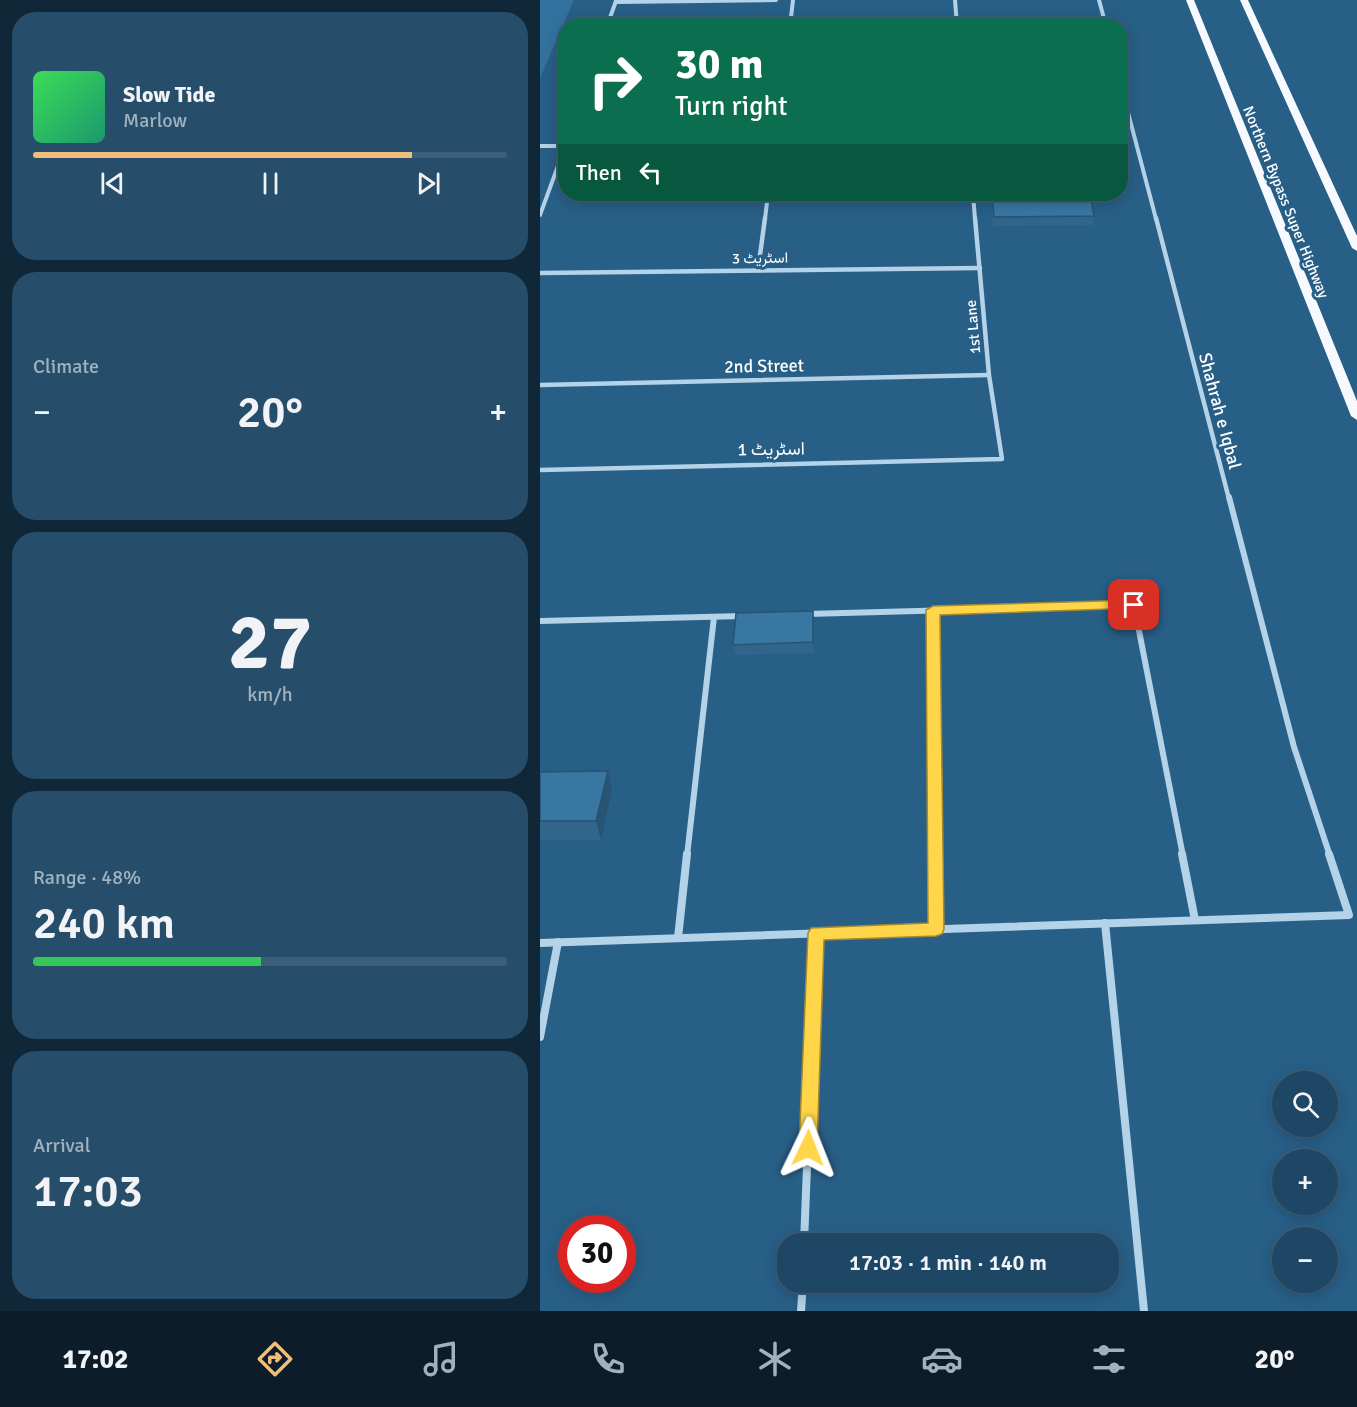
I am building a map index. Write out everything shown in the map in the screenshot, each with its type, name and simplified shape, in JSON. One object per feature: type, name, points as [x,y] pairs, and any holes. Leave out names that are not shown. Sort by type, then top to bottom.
[{"type":"main road","name":"Northern Bypass Super Highway","points":[[1190,0],[1357,416]]},
{"type":"main road","points":[[1244,0],[1357,248]]},
{"type":"street","points":[[611,18],[616,1],[776,0]]},
{"type":"street","points":[[791,18],[793,0]]},
{"type":"street","points":[[955,0],[956,18]]},
{"type":"street","points":[[1099,0],[1104,18]]},
{"type":"street","name":"Shahrah e Iqbal","points":[[1128,113],[1294,747],[1349,915],[1195,920]]},
{"type":"street","points":[[540,146],[558,145]]},
{"type":"street","points":[[540,215],[558,165]]},
{"type":"street","points":[[758,270],[767,201]]},
{"type":"street","name":"1st Lane","points":[[974,201],[989,375],[1002,459]]},
{"type":"street","name":"اسٹریٹ 3","points":[[540,273],[980,268]]},
{"type":"street","name":"2nd Street","points":[[540,385],[989,375]]},
{"type":"street","name":"اسٹریٹ 1","points":[[540,470],[1002,459]]},
{"type":"street","points":[[540,943],[1195,920],[1134,605],[795,614]]},
{"type":"street","points":[[933,610],[936,929]]},
{"type":"street","points":[[540,621],[749,616]]},
{"type":"street","points":[[678,938],[714,617]]},
{"type":"street","points":[[1105,923],[1144,1311]]},
{"type":"street","points":[[804,1233],[816,933]]},
{"type":"street","points":[[540,1037],[558,942]]},
{"type":"street","points":[[801,1311],[802,1293]]},
{"type":"shaded area","points":[[540,0],[574,0],[566,18],[558,18],[558,37],[540,78]]},
{"type":"building","points":[[993,201],[1091,201],[1094,216],[994,217]]},
{"type":"building","points":[[813,611],[813,642],[733,645],[736,613]]},
{"type":"building","points":[[608,771],[596,821],[540,821],[540,772]]},
{"type":"route","points":[[808,1148],[816,933],[936,929],[933,610],[1134,605]]}]
